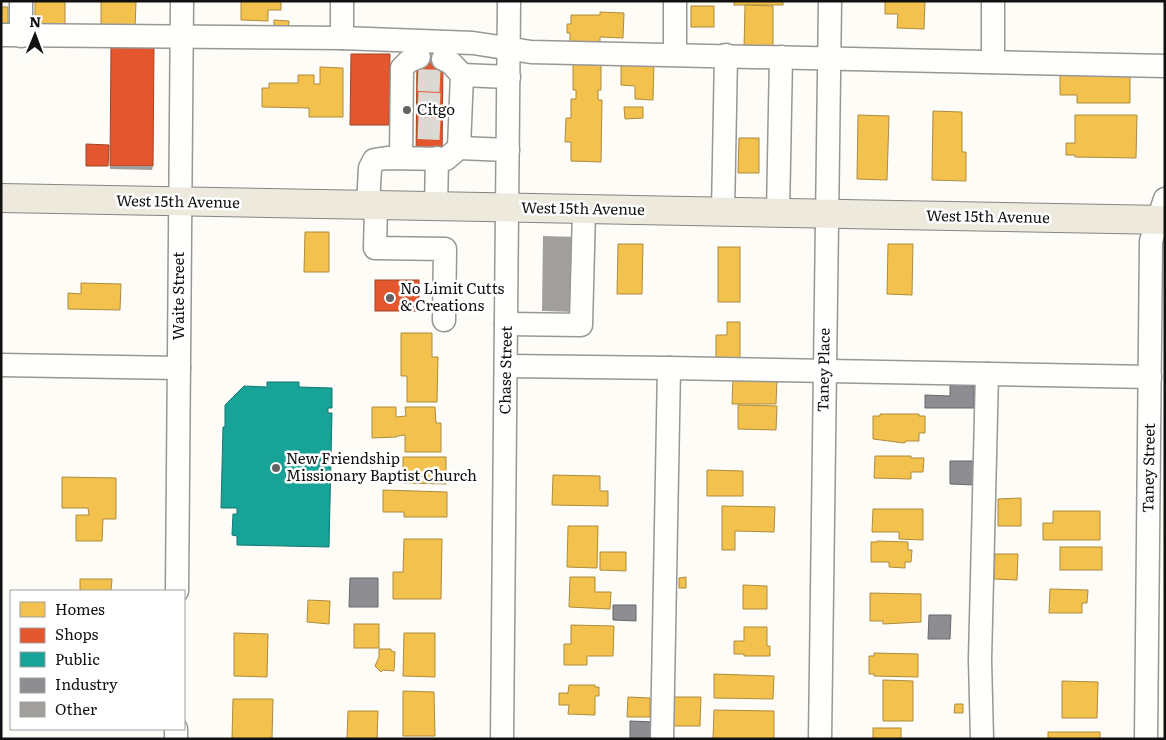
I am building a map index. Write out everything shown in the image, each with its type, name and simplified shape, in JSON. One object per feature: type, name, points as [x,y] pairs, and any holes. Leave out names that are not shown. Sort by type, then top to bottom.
[{"type":"main road","name":"West 15th Avenue","points":[[1,198],[828,214],[1163,213]]},
{"type":"street","points":[[21,1],[11,35],[342,38],[473,43],[531,52],[1165,66]]},
{"type":"street","name":"Waite Street","points":[[177,590],[182,1]]},
{"type":"street","points":[[342,1],[342,38]]},
{"type":"street","name":"Chase Street","points":[[502,739],[510,1]]},
{"type":"street","points":[[675,1],[675,54]]},
{"type":"street","name":"Taney Place","points":[[820,739],[830,1]]},
{"type":"street","points":[[992,62],[993,1]]},
{"type":"street","points":[[723,212],[726,55]]},
{"type":"street","points":[[778,213],[781,57]]},
{"type":"street","points":[[401,158],[410,128],[410,80],[402,68],[409,60],[419,58]]},
{"type":"street","points":[[443,59],[451,63],[455,79],[451,104],[454,135],[446,159],[401,158],[374,160],[370,168],[375,248],[445,249],[444,320]]},
{"type":"street","points":[[455,79],[509,77]]},
{"type":"street","points":[[454,135],[508,150]]},
{"type":"street","points":[[436,207],[437,158]]},
{"type":"street","points":[[506,324],[581,324],[584,210]]},
{"type":"street","name":"Taney Street","points":[[1146,739],[1151,241],[1163,213]]},
{"type":"street","points":[[1,365],[179,368]]},
{"type":"street","points":[[506,366],[1150,377]]},
{"type":"street","points":[[662,739],[668,368]]},
{"type":"street","points":[[982,739],[980,660],[987,374]]},
{"type":"building: Homes","points":[[35,1],[65,1],[65,25],[35,24]]},
{"type":"building: Homes","points":[[101,1],[136,1],[135,30],[101,29]]},
{"type":"building: Homes","points":[[241,1],[281,1],[281,10],[268,10],[268,21],[241,20]]},
{"type":"building: Homes","points":[[734,1],[783,1],[783,5],[734,5]]},
{"type":"building: Homes","points":[[885,1],[925,1],[924,29],[897,28],[898,14],[885,14]]},
{"type":"building: Homes","points":[[745,5],[773,6],[773,49],[744,49]]},
{"type":"building: Homes","points":[[691,6],[714,6],[714,27],[691,27]]},
{"type":"building: Homes","points":[[1,7],[8,7],[8,27],[1,27]]},
{"type":"building: Homes","points":[[600,12],[624,13],[623,38],[600,37],[600,43],[570,43],[570,33],[567,33],[567,24],[571,24],[571,15],[600,15]]},
{"type":"building: Homes","points":[[274,20],[289,21],[288,31],[274,31]]},
{"type":"building: Homes","points":[[621,62],[654,63],[653,100],[635,99],[635,86],[621,85]]},
{"type":"building: Homes","points":[[573,64],[601,65],[601,90],[598,90],[598,100],[602,100],[601,162],[571,161],[571,142],[565,142],[566,118],[571,118],[571,99],[576,99],[576,90],[573,90]]},
{"type":"building: Homes","points":[[320,67],[343,68],[343,117],[309,117],[309,108],[262,107],[262,88],[269,88],[269,83],[298,83],[298,75],[314,75],[314,84],[320,84]]},
{"type":"building: Homes","points":[[1060,73],[1130,74],[1130,103],[1077,103],[1077,95],[1060,95]]},
{"type":"building: Homes","points":[[624,107],[643,107],[643,118],[625,119]]},
{"type":"building: Homes","points":[[933,111],[962,112],[962,152],[966,152],[966,181],[932,180]]},
{"type":"building: Homes","points":[[858,115],[889,116],[887,180],[857,179]]},
{"type":"building: Homes","points":[[1075,115],[1137,115],[1136,158],[1075,157],[1075,155],[1066,155],[1066,143],[1075,143]]},
{"type":"building: Homes","points":[[739,138],[759,138],[759,173],[738,173]]},
{"type":"building: Homes","points":[[305,232],[329,232],[329,272],[304,272]]},
{"type":"building: Homes","points":[[618,244],[643,244],[642,294],[617,294]]},
{"type":"building: Homes","points":[[888,244],[913,244],[912,295],[887,294]]},
{"type":"building: Homes","points":[[718,247],[740,247],[740,302],[718,302]]},
{"type":"building: Homes","points":[[81,283],[121,284],[120,310],[68,309],[68,293],[81,294]]},
{"type":"building: Homes","points":[[727,322],[740,322],[740,358],[716,358],[716,335],[727,335]]},
{"type":"building: Homes","points":[[401,333],[432,333],[432,357],[438,357],[437,402],[407,402],[407,376],[401,376]]},
{"type":"building: Homes","points":[[733,379],[777,380],[776,404],[732,404]]},
{"type":"building: Homes","points":[[738,405],[777,406],[776,430],[738,429]]},
{"type":"building: Homes","points":[[372,407],[396,407],[396,417],[406,416],[405,407],[435,407],[436,423],[441,423],[441,452],[405,452],[405,435],[372,438]]},
{"type":"building: Homes","points":[[880,414],[919,414],[919,416],[925,416],[925,433],[919,433],[919,441],[907,441],[904,443],[873,439],[873,416],[880,416]]},
{"type":"building: Homes","points":[[875,456],[924,458],[923,472],[911,472],[911,479],[874,478]]},
{"type":"building: Homes","points":[[403,457],[446,457],[446,484],[403,483]]},
{"type":"building: Homes","points":[[707,470],[743,471],[743,496],[707,496]]},
{"type":"building: Homes","points":[[553,475],[600,476],[600,491],[608,491],[608,506],[552,505]]},
{"type":"building: Homes","points":[[62,477],[116,478],[116,519],[103,519],[102,541],[76,541],[76,515],[89,515],[88,508],[62,508]]},
{"type":"building: Homes","points":[[383,490],[447,492],[447,517],[404,517],[404,512],[383,512]]},
{"type":"building: Homes","points":[[1021,498],[1021,526],[998,526],[998,499]]},
{"type":"building: Homes","points":[[722,506],[775,507],[774,532],[735,531],[735,550],[722,550]]},
{"type":"building: Homes","points":[[873,509],[923,509],[923,540],[899,539],[899,532],[872,532]]},
{"type":"building: Homes","points":[[1053,511],[1100,511],[1100,540],[1043,540],[1043,523],[1053,523]]},
{"type":"building: Homes","points":[[568,526],[598,526],[597,568],[567,567]]},
{"type":"building: Homes","points":[[404,539],[442,539],[441,599],[393,599],[393,572],[403,572]]},
{"type":"building: Homes","points":[[871,542],[908,542],[908,550],[912,550],[911,562],[905,562],[905,568],[889,567],[889,562],[871,562]]},
{"type":"building: Homes","points":[[1060,547],[1102,547],[1102,570],[1060,570]]},
{"type":"building: Homes","points":[[600,552],[626,552],[626,571],[600,570]]},
{"type":"building: Homes","points":[[995,554],[1018,554],[1017,580],[994,579]]},
{"type":"building: Homes","points":[[570,577],[595,577],[595,592],[611,592],[610,609],[569,607]]},
{"type":"building: Homes","points":[[686,577],[686,588],[679,588],[679,578]]},
{"type":"building: Homes","points":[[80,579],[112,579],[111,590],[80,590]]},
{"type":"building: Homes","points":[[743,585],[767,586],[767,609],[743,609]]},
{"type":"building: Homes","points":[[1050,589],[1088,590],[1087,603],[1082,603],[1082,613],[1049,613]]},
{"type":"building: Homes","points":[[870,593],[921,594],[921,622],[883,624],[883,621],[870,621]]},
{"type":"building: Homes","points":[[308,600],[330,601],[329,624],[307,622]]},
{"type":"building: Homes","points":[[354,624],[379,624],[379,648],[354,648]]},
{"type":"building: Homes","points":[[571,625],[614,626],[613,656],[587,656],[587,665],[564,665],[564,644],[571,644]]},
{"type":"building: Homes","points":[[744,627],[767,627],[767,646],[770,646],[770,656],[734,654],[734,641],[744,641]]},
{"type":"building: Homes","points":[[234,633],[268,634],[267,677],[234,676]]},
{"type":"building: Homes","points":[[404,633],[435,633],[435,677],[403,676]]},
{"type":"building: Homes","points":[[379,649],[391,649],[391,651],[395,652],[394,671],[383,670],[381,672],[375,666],[379,657]]},
{"type":"building: Homes","points":[[874,653],[918,654],[918,677],[874,676],[874,674],[869,674],[869,656],[874,656]]},
{"type":"building: Homes","points":[[714,674],[774,676],[773,699],[714,698]]},
{"type":"building: Homes","points":[[883,680],[913,681],[913,721],[883,721]]},
{"type":"building: Homes","points":[[1062,681],[1098,682],[1097,718],[1062,718]]},
{"type":"building: Homes","points":[[569,685],[595,685],[595,687],[599,687],[599,696],[595,696],[595,715],[568,714],[569,705],[559,705],[559,693],[568,693]]},
{"type":"building: Homes","points":[[403,691],[434,692],[435,736],[403,736]]},
{"type":"building: Homes","points":[[628,697],[650,698],[650,717],[627,717]]},
{"type":"building: Homes","points":[[671,697],[701,697],[700,726],[670,726]]},
{"type":"building: Homes","points":[[233,699],[273,699],[272,739],[232,739]]},
{"type":"building: Homes","points":[[955,704],[963,704],[963,713],[954,713]]},
{"type":"building: Homes","points":[[714,710],[774,711],[774,739],[713,739]]},
{"type":"building: Homes","points":[[348,711],[378,711],[377,739],[347,739]]},
{"type":"building: Homes","points":[[873,728],[901,728],[901,739],[873,739]]},
{"type":"building: Homes","points":[[1048,732],[1100,732],[1100,739],[1048,739]]},
{"type":"building: Shops","points":[[111,46],[154,46],[153,166],[110,166]]},
{"type":"building: Shops","points":[[351,54],[390,54],[389,125],[350,125]]},
{"type":"building: Shops","points":[[417,60],[443,60],[442,161],[416,160]]},
{"type":"building: Shops","points":[[86,144],[109,145],[108,166],[86,166]]},
{"type":"building: Shops","points":[[375,280],[419,280],[419,311],[375,311]]},
{"type":"building: Public","name":"New Friendship Missionary Baptist Church","points":[[267,382],[299,382],[299,387],[332,388],[332,408],[328,408],[328,413],[332,413],[329,547],[237,545],[237,536],[232,535],[233,514],[237,514],[237,508],[221,508],[225,405],[244,386],[267,387]]},
{"type":"building: Industry","points":[[950,385],[974,386],[974,408],[925,408],[925,395],[950,396]]},
{"type":"building: Industry","points":[[950,461],[976,461],[976,485],[950,484]]},
{"type":"building: Industry","points":[[350,578],[378,578],[378,607],[349,607]]},
{"type":"building: Industry","points":[[613,605],[636,605],[636,621],[613,620]]},
{"type":"building: Industry","points":[[929,615],[951,615],[950,639],[928,639]]},
{"type":"building: Industry","points":[[630,721],[655,722],[655,739],[630,739]]},
{"type":"building: Other","points":[[110,166],[153,166],[152,170],[110,169]]},
{"type":"building: Other","points":[[543,236],[577,237],[576,312],[542,311]]},
{"type":"tunnel","points":[[418,80],[442,81]]},
{"type":"tunnel","points":[[418,103],[442,104]]},
{"type":"tunnel","points":[[418,128],[442,129]]},
{"type":"place","name":"Citgo","points":[[407,110]]},
{"type":"place","name":"No Limit Cutts & Creations","points":[[390,298]]},
{"type":"place","name":"New Friendship Missionary Baptist Church","points":[[276,468]]}]
